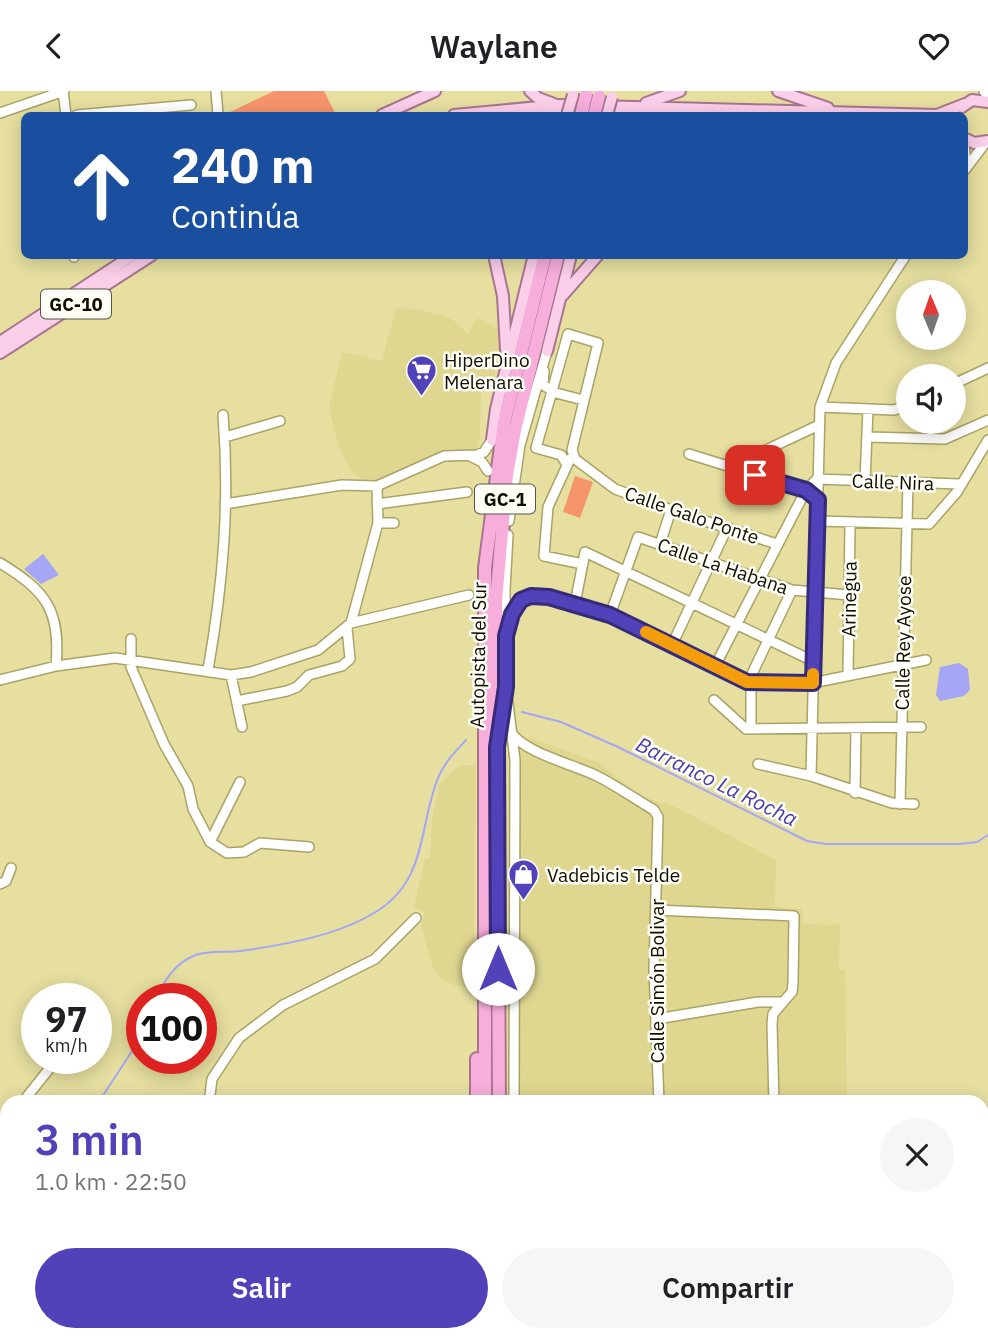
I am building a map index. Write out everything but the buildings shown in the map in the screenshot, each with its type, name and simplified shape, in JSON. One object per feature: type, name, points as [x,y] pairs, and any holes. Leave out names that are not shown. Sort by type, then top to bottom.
[{"type":"highway","points":[[586,93],[599,112]]},
{"type":"highway","points":[[582,112],[586,93]]},
{"type":"highway","name":"Autopista del Sur","points":[[485,1095],[485,568],[504,423],[544,259]]},
{"type":"highway","name":"Autopista del Sur","points":[[499,1095],[496,601],[507,475],[526,382],[557,259]]},
{"type":"highway","points":[[485,568],[480,535],[492,440]]},
{"type":"highway","points":[[497,747],[506,687]]},
{"type":"highway","points":[[477,1095],[478,1049],[485,1025]]},
{"type":"main road","points":[[389,112],[435,91]]},
{"type":"main road","points":[[530,91],[544,101],[560,105]]},
{"type":"main road","points":[[636,106],[680,91]]},
{"type":"main road","points":[[778,91],[845,112]]},
{"type":"main road","points":[[570,112],[586,93]]},
{"type":"main road","points":[[603,112],[613,94]]},
{"type":"main road","points":[[959,112],[971,98]]},
{"type":"main road","points":[[941,112],[971,98],[988,100]]},
{"type":"main road","points":[[486,112],[560,105],[818,112]]},
{"type":"main road","points":[[968,142],[987,141]]},
{"type":"main road","name":"GC-10","points":[[0,342],[127,259]]},
{"type":"main road","name":"GC-10","points":[[0,353],[146,259]]},
{"type":"main road","points":[[492,440],[507,337],[503,296],[495,259]]},
{"type":"main road","points":[[503,377],[533,259]]},
{"type":"main road","points":[[547,351],[570,259]]},
{"type":"main road","points":[[560,300],[595,259]]},
{"type":"street","points":[[0,113],[63,91],[66,112]]},
{"type":"street","points":[[216,91],[218,112]]},
{"type":"street","points":[[984,91],[988,100]]},
{"type":"street","points":[[111,112],[191,105]]},
{"type":"street","points":[[968,167],[987,141]]},
{"type":"street","points":[[811,776],[820,407],[834,367],[903,259]]},
{"type":"street","points":[[552,391],[568,334],[598,343],[568,457],[547,514],[544,549],[544,556],[550,559],[583,564]]},
{"type":"street","points":[[547,351],[543,385],[552,391],[583,400]]},
{"type":"street","points":[[514,1095],[515,760],[506,687],[505,590],[511,505],[524,427],[547,351]]},
{"type":"street","points":[[966,378],[988,368]]},
{"type":"street","name":"Calle Galo Ponte","points":[[552,391],[536,448],[568,457],[615,489],[777,544]]},
{"type":"street","points":[[820,407],[896,409]]},
{"type":"street","points":[[865,481],[868,409]]},
{"type":"street","points":[[208,670],[220,604],[227,531],[223,415]]},
{"type":"street","points":[[867,437],[945,439],[988,420]]},
{"type":"street","points":[[225,437],[280,421]]},
{"type":"street","points":[[730,467],[819,425]]},
{"type":"street","points":[[225,504],[342,485],[377,486],[444,456],[484,452],[492,440]]},
{"type":"street","name":"Calle Nira","points":[[817,479],[959,484],[988,440]]},
{"type":"street","points":[[465,454],[482,461],[488,471]]},
{"type":"street","points":[[689,454],[806,490],[818,500]]},
{"type":"street","points":[[715,666],[806,490],[817,479]]},
{"type":"street","name":"Calle Rey Ayose","points":[[900,804],[908,483]]},
{"type":"street","points":[[818,521],[929,524],[957,492],[959,484]]},
{"type":"street","points":[[237,701],[287,691],[297,687],[309,675],[342,666],[350,659],[349,626],[378,523],[377,486]]},
{"type":"street","points":[[377,504],[467,492]]},
{"type":"street","points":[[660,544],[671,510]]},
{"type":"street","points":[[378,523],[394,523]]},
{"type":"street","name":"Arinegua","points":[[848,676],[850,523]]},
{"type":"street","points":[[672,645],[727,528]]},
{"type":"street","name":"Calle La Habana","points":[[625,572],[638,537],[792,590],[849,595]]},
{"type":"street","points":[[575,604],[585,552],[813,661]]},
{"type":"street","points":[[0,563],[44,596],[58,634],[56,666]]},
{"type":"street","points":[[610,615],[625,572]]},
{"type":"street","points":[[751,729],[751,676],[792,590]]},
{"type":"street","points":[[0,680],[56,666],[129,659],[232,675],[286,662],[318,650],[349,626],[469,595]]},
{"type":"street","points":[[506,636],[515,607],[525,598],[549,597],[610,615],[751,683],[813,683],[926,660]]},
{"type":"street","points":[[131,639],[129,659],[164,744],[188,786],[200,826],[210,842],[227,853],[244,852],[261,843],[309,847]]},
{"type":"street","points":[[232,675],[242,726]]},
{"type":"street","points":[[715,700],[746,729],[921,727]]},
{"type":"street","points":[[855,793],[856,728]]},
{"type":"street","points":[[510,730],[516,740],[534,749]]},
{"type":"street","points":[[515,760],[525,749],[534,749]]},
{"type":"street","name":"Calle Simón Bolivar","points":[[534,749],[598,777],[654,810],[658,817],[656,910],[659,1095]]},
{"type":"street","points":[[758,764],[811,776],[855,793],[900,804],[914,804]]},
{"type":"street","points":[[210,842],[240,782]]},
{"type":"street","points":[[0,884],[6,881],[11,868]]},
{"type":"street","points":[[656,910],[794,915],[792,992],[773,1014],[774,1095]]},
{"type":"street","points":[[210,1095],[212,1079],[239,1038],[283,1005],[375,959],[416,918]]},
{"type":"street","points":[[657,1019],[758,1002],[783,1002]]},
{"type":"street","points":[[28,1095],[45,1074]]},
{"type":"shaded area","points":[[274,91],[324,91],[334,112],[230,112]]},
{"type":"shaded area","points":[[396,308],[417,309],[452,319],[468,334],[477,318],[500,330],[500,360],[495,366],[494,380],[484,382],[481,388],[480,438],[476,451],[368,482],[351,471],[339,448],[329,407],[342,352],[382,361]]},
{"type":"shaded area","points":[[575,476],[593,482],[580,518],[563,512]]},
{"type":"shaded area","points":[[519,734],[600,763],[640,796],[676,807],[776,860],[775,907],[803,909],[803,924],[840,925],[839,970],[845,970],[847,1095],[518,1095],[513,758]]},
{"type":"shaded area","points":[[460,765],[475,765],[474,987],[453,985],[441,979],[433,967],[421,926],[425,912],[414,907],[425,859],[430,859],[432,818],[440,783]]},
{"type":"water","points":[[43,554],[59,575],[41,584],[24,569]]},
{"type":"water","points":[[959,663],[968,669],[970,690],[964,696],[940,701],[936,695],[940,667]]},
{"type":"waterway","name":"Barranco La Rocha","points":[[522,712],[561,722],[618,747],[807,841],[826,844],[959,844],[977,842],[988,835]]},
{"type":"waterway","name":"Barranco La Rocha","points":[[165,983],[170,974],[193,956],[274,946],[326,934],[359,921],[391,900],[413,869],[440,773],[466,740]]},
{"type":"waterway","name":"Barranco La Rocha","points":[[103,1095],[126,1060]]},
{"type":"slow traffic","points":[[646,632],[747,682],[813,683],[813,674]]},
{"type":"place","name":"HiperDino Melenara","points":[[421,398]]},
{"type":"place","name":"Vadebicis Telde","points":[[524,902]]},
{"type":"route","points":[[498,969],[497,747],[506,687],[506,636],[515,607],[521,600],[531,596],[549,597],[626,621],[747,682],[813,683],[818,500],[815,494],[806,490],[755,475]]}]
